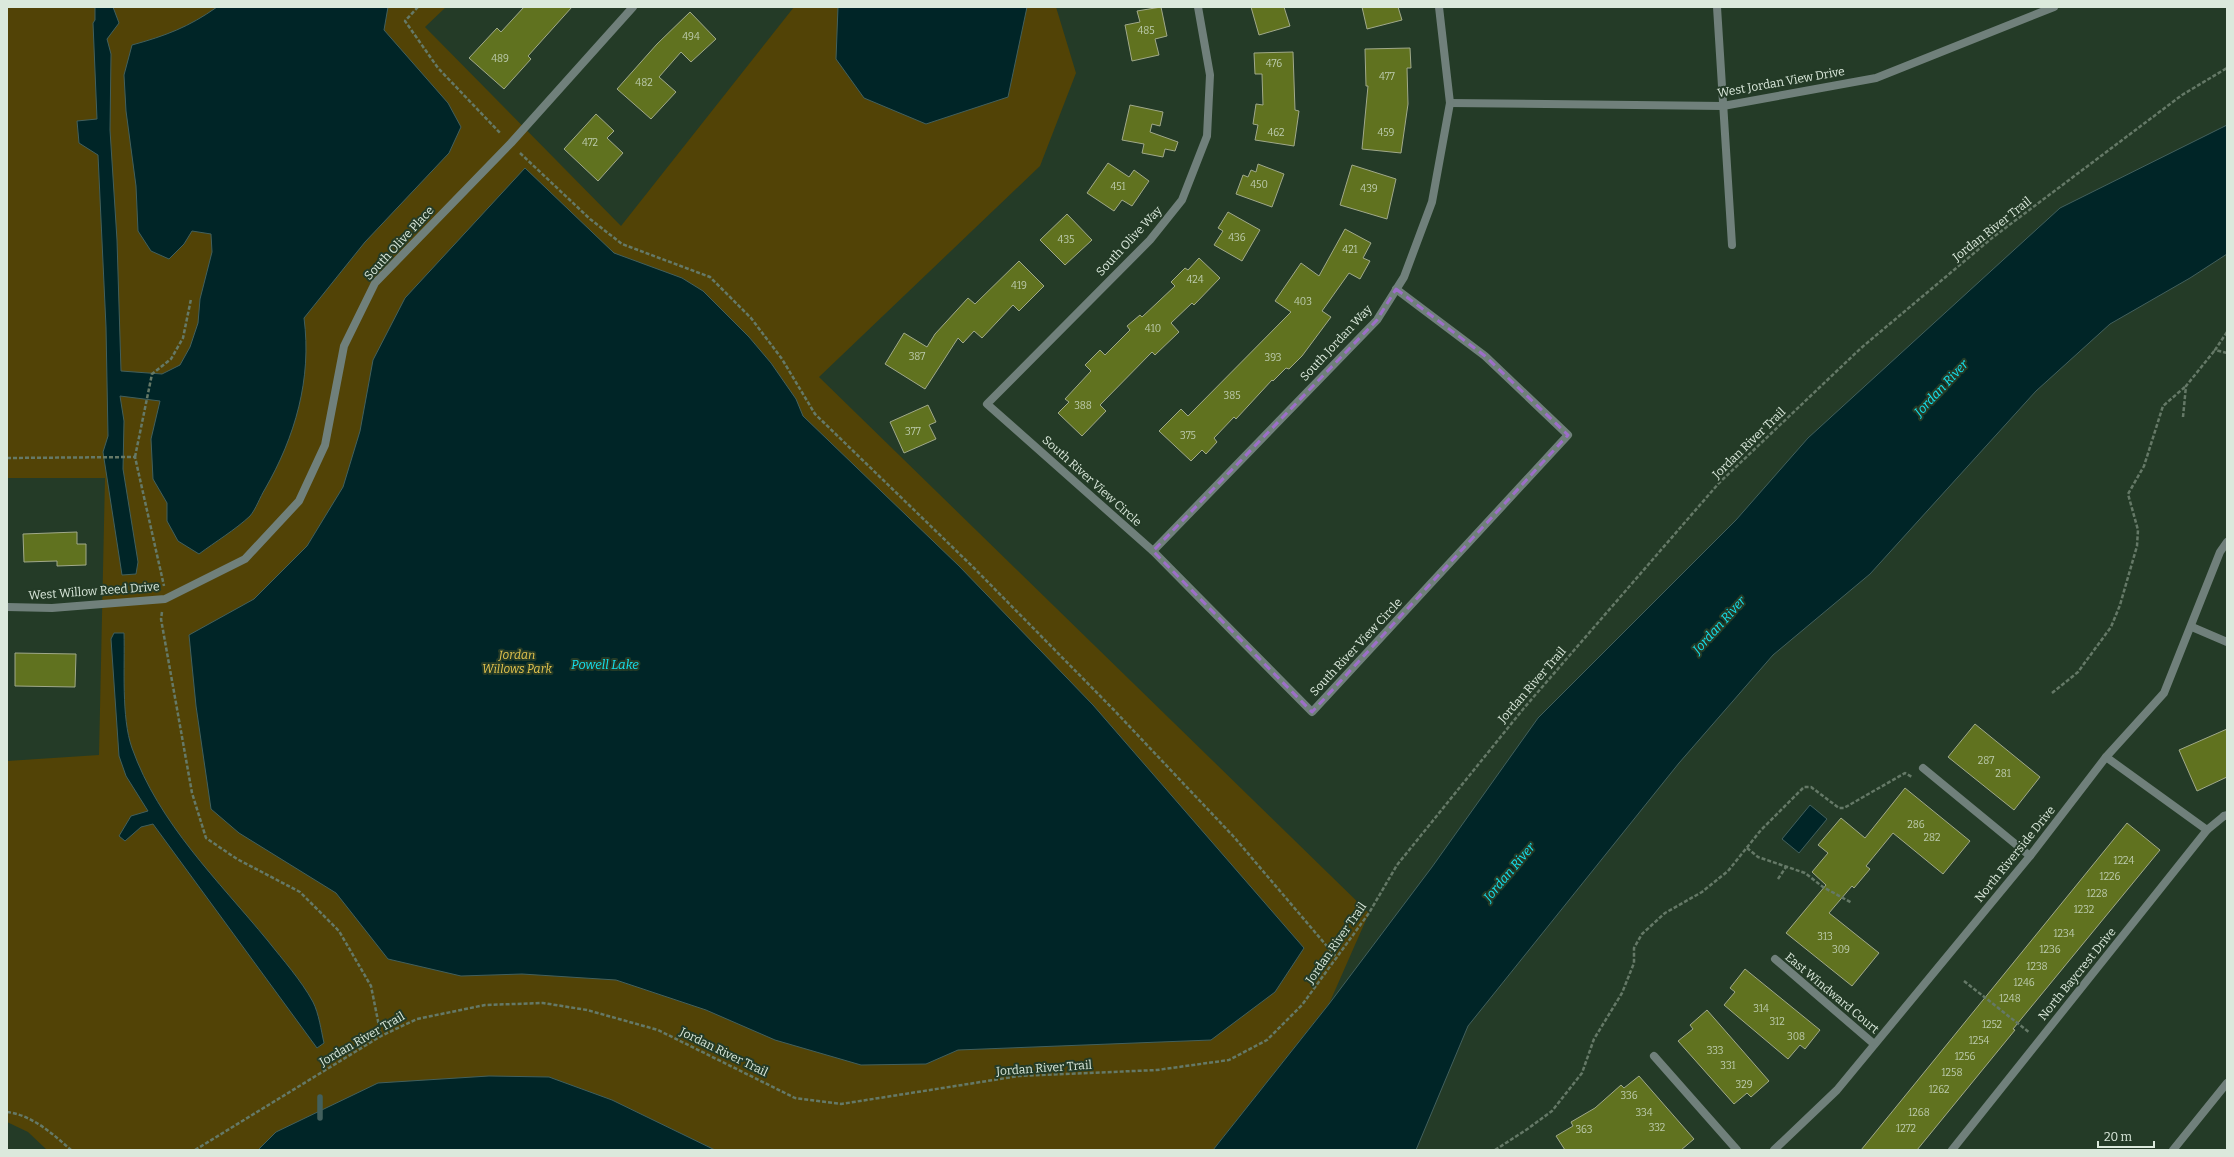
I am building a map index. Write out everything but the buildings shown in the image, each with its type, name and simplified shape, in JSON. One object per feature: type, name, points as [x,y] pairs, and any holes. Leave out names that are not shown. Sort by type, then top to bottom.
[{"type":"street","name":"South Olive Place","points":[[246,559],[299,501],[324,445],[344,346],[375,283],[511,143],[633,7]]},
{"type":"street","name":"South Olive Way","points":[[987,404],[1150,240],[1182,200],[1207,136],[1210,75],[1198,7]]},
{"type":"street","name":"South Jordan Way","points":[[1153,551],[1377,320],[1404,277],[1432,202],[1450,103],[1439,7]]},
{"type":"street","points":[[1717,7],[1732,245]]},
{"type":"street","name":"West Jordan View Drive","points":[[1450,103],[1723,106],[1876,78],[2049,8]]},
{"type":"street","name":"South River View Circle","points":[[987,404],[1153,551],[1312,712],[1568,435],[1485,356],[1396,289]]},
{"type":"street","name":"North Riverside Drive","points":[[1774,1150],[1837,1090],[2030,856],[2106,757],[2164,693],[2192,627],[2220,552],[2227,542]]},
{"type":"street","name":"West Willow Reed Drive","points":[[7,607],[52,608],[165,599],[246,559]]},
{"type":"street","points":[[2192,627],[2227,642]]},
{"type":"street","points":[[2106,757],[2207,830]]},
{"type":"street","points":[[1923,768],[2030,856]]},
{"type":"street","name":"North Baycrest Drive","points":[[1952,1150],[2207,830],[2226,815]]},
{"type":"street","name":"East Windward Court","points":[[1775,960],[1874,1044]]},
{"type":"street","points":[[1654,1056],[1737,1150]]},
{"type":"street","points":[[2173,1150],[2227,1083]]},
{"type":"path","points":[[418,7],[405,21],[438,68],[499,132]]},
{"type":"path","name":"Jordan River Trail","points":[[195,1150],[381,1036],[417,1019],[485,1005],[543,1003],[587,1010],[658,1030],[795,1098],[841,1104],[1019,1076],[1157,1070],[1229,1060],[1267,1040],[1302,1005],[1369,912],[1397,865],[1416,840],[1524,708],[1720,483],[1861,348],[1992,238],[2182,95],[2227,68]]},
{"type":"path","points":[[523,156],[590,219],[622,244],[710,277],[751,318],[782,359],[815,414],[974,568],[1113,709],[1234,837],[1337,958]]},
{"type":"path","points":[[164,580],[135,457],[152,374],[171,359],[183,338],[191,299]]},
{"type":"path","points":[[2052,693],[2078,672],[2111,627],[2120,604],[2137,546],[2138,530],[2128,494],[2144,466],[2163,406],[2186,386],[2215,350],[2227,332]]},
{"type":"path","points":[[2215,350],[2227,353]]},
{"type":"path","points":[[2183,417],[2186,386]]},
{"type":"path","points":[[7,458],[135,457]]},
{"type":"path","points":[[161,620],[192,793],[206,838],[237,859],[300,892],[339,931],[371,986],[381,1036]]},
{"type":"path","points":[[1495,1150],[1552,1111],[1578,1078],[1594,1039],[1622,993],[1634,963],[1634,948],[1642,934],[1665,913],[1702,892],[1728,871],[1761,830],[1804,788],[1811,787],[1839,808],[1844,808],[1905,773],[1916,780],[1923,768]]},
{"type":"path","points":[[1747,848],[1758,857],[1805,873],[1823,888],[1852,902]]},
{"type":"path","points":[[1778,879],[1786,867]]},
{"type":"path","points":[[1964,981],[2030,1033]]},
{"type":"path","points":[[7,1112],[34,1122],[55,1135],[71,1150]]},
{"type":"highlighted area","points":[[1396,289],[1485,356],[1568,435],[1312,712],[1153,551],[1377,320]]},
{"type":"green space","name":"Jordan Willows Park","points":[[7,7],[446,7],[425,27],[621,226],[794,7],[1056,7],[1076,73],[1040,166],[819,377],[1369,913],[1329,1004],[1213,1150],[715,1150],[612,1100],[549,1077],[276,1132],[258,1150],[47,1150],[28,1132],[7,1122],[7,761],[99,755],[105,478],[7,478]]},
{"type":"water","points":[[95,7],[113,7],[119,23],[107,39],[111,54],[110,130],[117,240],[121,371],[162,374],[180,365],[190,347],[198,323],[200,299],[212,252],[211,234],[192,231],[184,244],[169,259],[151,251],[138,231],[136,186],[126,111],[124,75],[132,45],[176,30],[197,20],[217,7],[388,7],[384,30],[448,103],[461,127],[449,153],[365,242],[304,318],[306,363],[303,385],[299,407],[285,449],[276,469],[250,516],[199,554],[178,541],[167,521],[167,503],[153,479],[151,439],[160,401],[120,396],[124,421],[123,469],[138,562],[136,574],[122,575],[103,452],[108,436],[106,327],[98,155],[79,143],[77,121],[97,119],[93,23],[95,20]]},
{"type":"water","points":[[838,7],[1027,7],[1008,97],[926,124],[864,98],[836,59]]},
{"type":"water","name":"Jordan River","points":[[2227,125],[2227,254],[2190,278],[2110,324],[2036,391],[1870,574],[1773,655],[1679,763],[1468,1026],[1416,1150],[1213,1150],[1329,1004],[1432,867],[1538,718],[1736,520],[1808,438],[2060,208]]},
{"type":"water","name":"Powell Lake","points":[[525,168],[614,253],[682,278],[703,291],[749,337],[771,363],[796,399],[803,416],[959,566],[1093,705],[1304,948],[1275,992],[1211,1040],[958,1050],[926,1064],[861,1065],[775,1040],[706,1010],[616,980],[522,974],[461,976],[388,959],[336,893],[239,833],[211,809],[196,706],[189,635],[254,599],[307,546],[343,487],[360,431],[373,360],[405,298]]},
{"type":"water","points":[[114,633],[124,633],[124,692],[126,722],[132,748],[144,776],[158,802],[191,850],[292,970],[303,986],[313,1002],[320,1022],[324,1043],[317,1048],[153,824],[141,827],[125,841],[119,836],[131,816],[148,811],[126,776],[119,756],[111,639]]},
{"type":"water","points":[[1810,805],[1827,819],[1799,853],[1782,839]]},
{"type":"water","points":[[489,1076],[549,1077],[612,1100],[715,1150],[258,1150],[276,1132],[378,1083]]},
{"type":"waterway","points":[[320,1097],[320,1118]]}]
